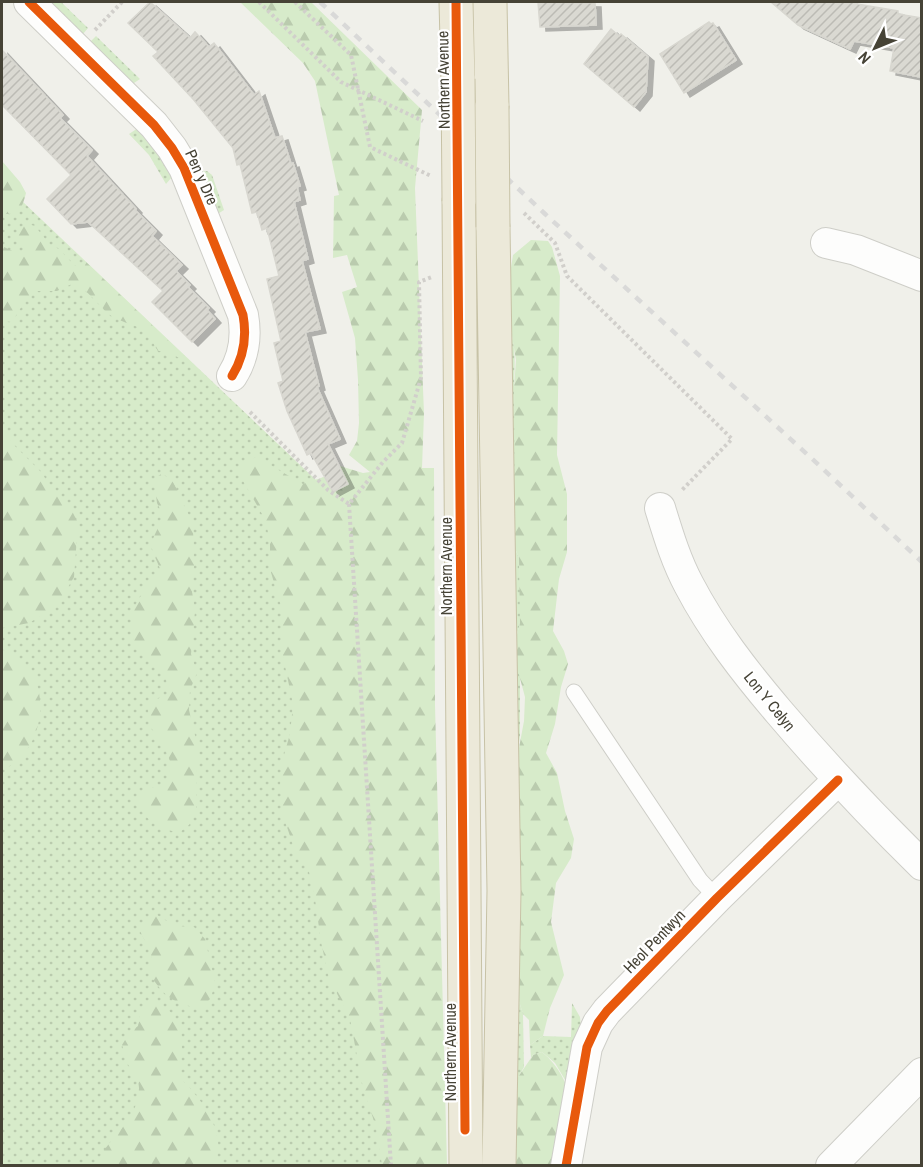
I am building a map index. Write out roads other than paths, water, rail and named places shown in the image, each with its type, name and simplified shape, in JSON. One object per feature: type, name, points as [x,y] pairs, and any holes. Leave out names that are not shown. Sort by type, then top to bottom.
[{"type":"highway","name":"Northern Avenue","points":[[456,2],[466,1166]]},
{"type":"highway","points":[[490,2],[504,891],[499,1166]]},
{"type":"street","name":"Pen y Dre","points":[[30,2],[154,124],[184,168],[243,315],[246,333],[244,347],[232,376]]},
{"type":"street","points":[[826,243],[856,250],[921,276]]},
{"type":"street","name":"Lon Y Celyn","points":[[671,499],[684,574],[705,614],[753,681],[838,780],[921,865]]},
{"type":"street","name":"Heol Pentwyn","points":[[566,1166],[587,1047],[598,1023],[717,897],[838,780]]},
{"type":"street","points":[[831,1166],[921,1073]]},
{"type":"lane","points":[[574,692],[700,880],[717,897]]},
{"type":"railway","points":[[320,2],[544,213],[922,562]]}]
